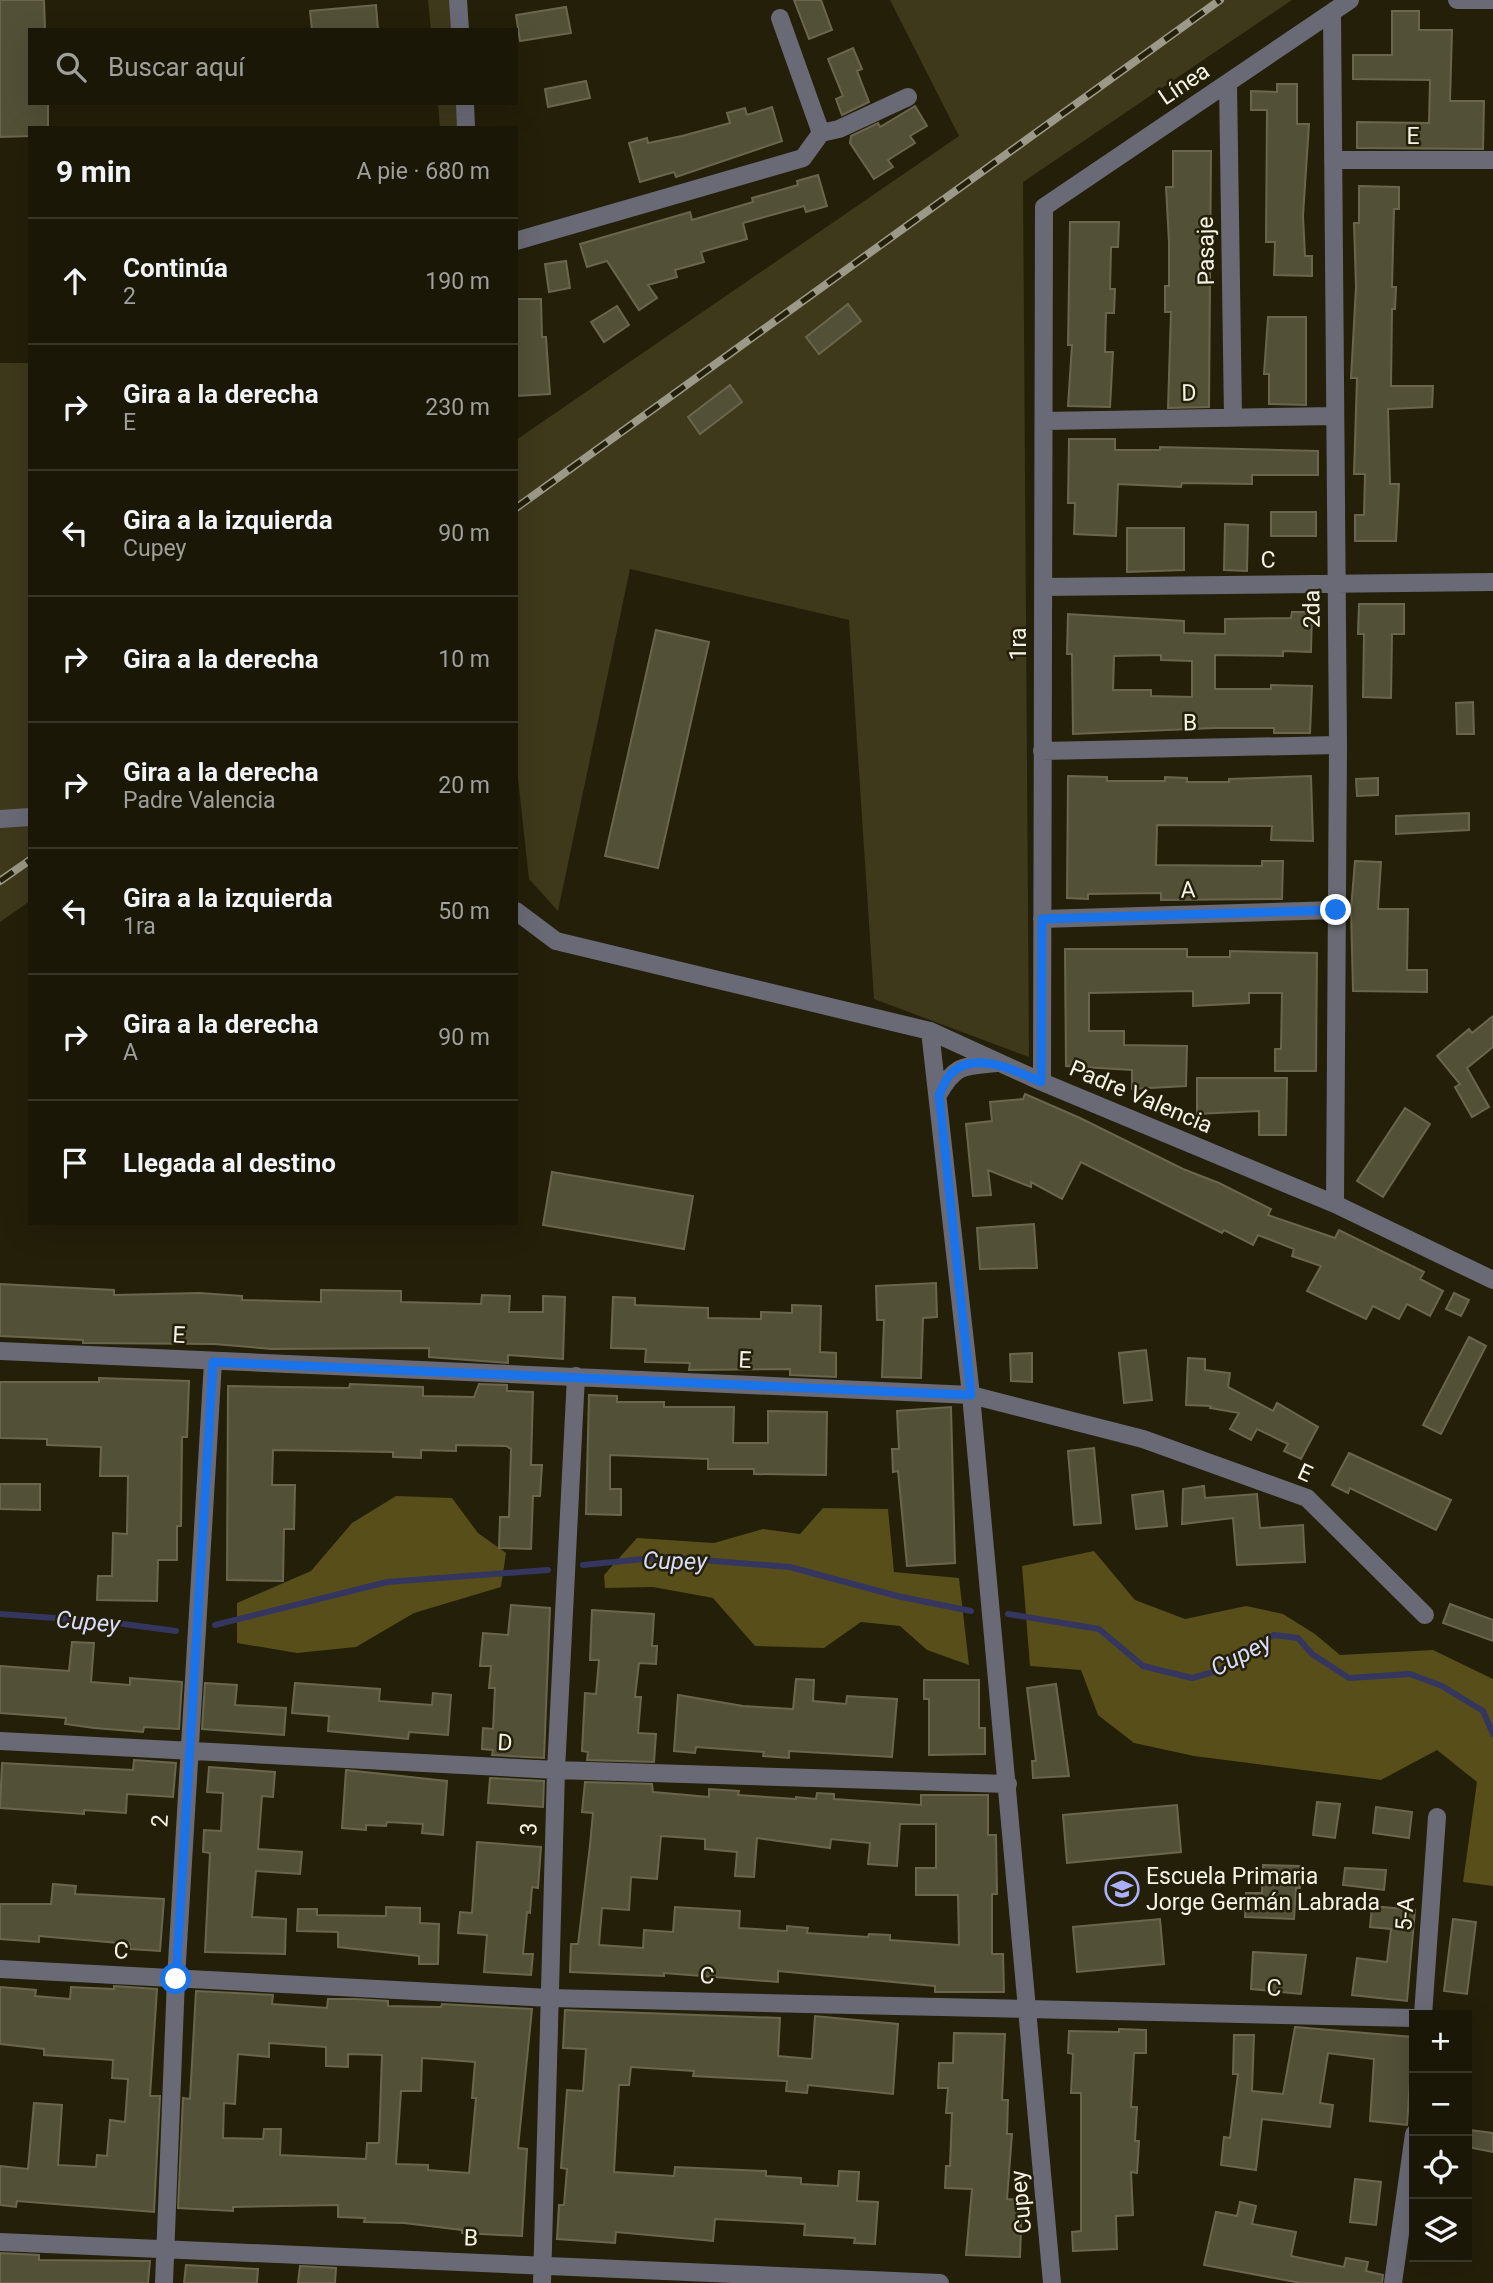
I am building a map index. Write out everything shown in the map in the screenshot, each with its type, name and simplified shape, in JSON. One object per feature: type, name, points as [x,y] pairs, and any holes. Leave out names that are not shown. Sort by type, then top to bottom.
[{"type":"street","points":[[458,0],[460,28]]},
{"type":"street","name":"Línea","points":[[1044,207],[1350,0]]},
{"type":"street","points":[[1457,0],[1493,1]]},
{"type":"street","name":"2da","points":[[1332,13],[1338,745],[1335,1204]]},
{"type":"street","points":[[780,18],[821,133]]},
{"type":"street","name":"Pasaje","points":[[1228,83],[1233,417]]},
{"type":"street","points":[[518,240],[803,158],[821,133],[839,129],[908,97]]},
{"type":"street","points":[[465,105],[466,126]]},
{"type":"street","name":"E","points":[[1333,160],[1493,160]]},
{"type":"street","name":"1ra","points":[[1041,1082],[1044,207]]},
{"type":"street","name":"D","points":[[1044,421],[1335,416]]},
{"type":"street","name":"C","points":[[1043,587],[1493,582]]},
{"type":"street","name":"B","points":[[1042,751],[1338,745]]},
{"type":"street","points":[[0,819],[28,817]]},
{"type":"street","name":"A","points":[[1042,919],[1336,910]]},
{"type":"street","name":"Padre Valencia","points":[[518,912],[556,941],[930,1031],[1041,1082],[1335,1204],[1493,1280]]},
{"type":"street","name":"Cupey","points":[[930,1031],[971,1395],[1029,2007],[1052,2283]]},
{"type":"street","points":[[939,1095],[949,1075],[959,1068],[999,1062]]},
{"type":"street","name":"E","points":[[0,1351],[971,1395],[1143,1439],[1307,1499],[1425,1615]]},
{"type":"street","name":"2","points":[[164,2283],[176,1979],[213,1362]]},
{"type":"street","name":"3","points":[[542,2274],[556,1770],[576,1376]]},
{"type":"street","name":"D","points":[[0,1741],[556,1770],[1008,1784]]},
{"type":"street","name":"5-A","points":[[1423,2010],[1437,1817]]},
{"type":"street","name":"C","points":[[0,1969],[549,1998],[1409,2018]]},
{"type":"street","points":[[1393,2283],[1414,2136]]},
{"type":"street","name":"B","points":[[0,2242],[542,2274],[940,2283]]},
{"type":"shaded area","points":[[428,0],[463,0],[465,28],[431,28]]},
{"type":"shaded area","points":[[890,0],[1292,0],[1023,182],[1029,1057],[874,999],[849,620],[630,569],[558,911],[529,879],[518,778],[518,439],[959,136]]},
{"type":"shaded area","points":[[438,105],[469,105],[471,126],[440,126]]},
{"type":"shaded area","points":[[0,363],[28,363],[28,902],[0,922]]},
{"type":"shaded area","points":[[396,1496],[452,1498],[478,1533],[506,1553],[501,1587],[414,1613],[356,1647],[297,1653],[237,1643],[237,1603],[311,1571],[352,1523]]},
{"type":"shaded area","points":[[823,1508],[888,1509],[894,1572],[959,1578],[969,1665],[927,1650],[900,1626],[861,1622],[824,1648],[755,1646],[713,1598],[653,1587],[605,1588],[604,1575],[637,1538],[714,1543],[763,1529],[800,1534]]},
{"type":"shaded area","points":[[1094,1551],[1135,1600],[1185,1619],[1246,1606],[1283,1614],[1315,1634],[1340,1655],[1433,1650],[1493,1679],[1493,1886],[1463,1882],[1477,1782],[1437,1750],[1381,1780],[1194,1756],[1134,1743],[1098,1715],[1081,1670],[1030,1666],[1022,1566]]},
{"type":"building","points":[[0,0],[44,0],[45,28],[28,28],[28,105],[48,105],[48,126],[28,126],[28,136],[0,137]]},
{"type":"building","points":[[794,0],[821,0],[832,30],[809,39]]},
{"type":"building","points":[[376,5],[378,28],[312,28],[310,11]]},
{"type":"building","points":[[566,7],[571,33],[520,41],[516,15]]},
{"type":"building","points":[[1392,11],[1419,11],[1419,30],[1452,30],[1450,101],[1484,101],[1483,149],[1357,148],[1357,122],[1429,123],[1430,80],[1353,79],[1353,55],[1392,55]]},
{"type":"building","points":[[853,48],[862,69],[857,71],[869,102],[842,115],[836,99],[843,96],[828,59]]},
{"type":"building","points":[[586,81],[590,98],[548,107],[545,89]]},
{"type":"building","points":[[1277,84],[1297,84],[1297,124],[1309,124],[1303,216],[1305,256],[1312,256],[1312,276],[1274,275],[1275,242],[1266,242],[1267,110],[1251,110],[1251,91],[1277,92]]},
{"type":"building","points":[[915,106],[927,126],[910,136],[915,143],[888,160],[893,167],[874,179],[850,143],[851,136],[878,123],[880,127]]},
{"type":"building","points":[[772,107],[782,141],[676,177],[674,172],[640,182],[629,143],[647,138],[648,143],[682,136],[730,123],[727,113],[745,108],[747,115]]},
{"type":"building","points":[[1173,151],[1211,151],[1209,407],[1168,408],[1171,312],[1165,312],[1165,286],[1169,286],[1166,187],[1173,187]]},
{"type":"building","points":[[818,175],[827,206],[806,212],[804,206],[743,223],[747,239],[701,252],[704,262],[675,270],[677,277],[648,285],[657,298],[639,310],[607,261],[587,267],[580,244],[690,212],[692,220],[753,202],[752,198],[798,185],[797,181]]},
{"type":"building","points":[[1359,186],[1399,187],[1399,209],[1394,209],[1392,287],[1396,287],[1395,309],[1392,309],[1391,386],[1433,386],[1432,407],[1388,409],[1390,484],[1399,484],[1396,541],[1355,541],[1355,515],[1364,515],[1365,474],[1354,474],[1357,378],[1351,378],[1356,287],[1354,223],[1359,223]]},
{"type":"building","points":[[1070,222],[1119,222],[1118,247],[1111,247],[1110,289],[1115,289],[1114,313],[1106,313],[1105,352],[1113,352],[1110,407],[1068,406],[1072,345],[1068,345]]},
{"type":"building","points":[[566,261],[570,288],[549,292],[545,264]]},
{"type":"building","points":[[518,299],[541,299],[542,337],[546,337],[550,394],[518,396]]},
{"type":"building","points":[[848,304],[861,321],[819,354],[806,337]]},
{"type":"building","points":[[617,306],[629,325],[604,342],[591,322]]},
{"type":"building","points":[[1268,317],[1306,317],[1306,405],[1269,404],[1269,374],[1264,374]]},
{"type":"building","points":[[730,385],[742,402],[700,434],[688,417]]},
{"type":"building","points":[[1069,439],[1115,439],[1115,450],[1160,450],[1160,447],[1318,451],[1318,475],[1252,475],[1252,484],[1182,483],[1181,487],[1118,484],[1116,536],[1074,534],[1075,503],[1068,503]]},
{"type":"building","points":[[1271,512],[1316,512],[1316,536],[1271,536]]},
{"type":"building","points":[[1225,524],[1248,525],[1247,571],[1224,570]]},
{"type":"building","points":[[1127,528],[1184,528],[1184,570],[1127,572]]},
{"type":"building","points":[[1359,604],[1404,604],[1404,634],[1392,634],[1391,698],[1363,697],[1364,634],[1358,634]]},
{"type":"building","points":[[1292,612],[1312,612],[1311,652],[1283,651],[1283,656],[1215,655],[1215,689],[1271,689],[1271,685],[1312,686],[1310,733],[1274,733],[1274,728],[1215,728],[1073,734],[1072,654],[1067,654],[1068,614],[1184,621],[1184,633],[1225,634],[1225,619],[1291,618]],"holes":[[[1161,655],[1161,660],[1192,661],[1192,697],[1151,696],[1151,690],[1113,690],[1114,656]]]},
{"type":"building","points":[[656,630],[709,642],[658,868],[605,856]]},
{"type":"building","points":[[1473,702],[1474,734],[1457,734],[1456,703]]},
{"type":"building","points":[[1068,776],[1107,777],[1107,781],[1165,781],[1165,777],[1187,778],[1187,782],[1229,782],[1229,779],[1311,776],[1313,841],[1271,840],[1272,826],[1157,825],[1156,865],[1262,866],[1262,861],[1283,861],[1282,899],[1161,900],[1161,893],[1088,894],[1088,899],[1067,898]]},
{"type":"building","points":[[1378,778],[1378,795],[1357,796],[1356,779]]},
{"type":"building","points":[[1469,813],[1469,830],[1396,834],[1396,816]]},
{"type":"building","points":[[1355,861],[1381,862],[1378,909],[1408,909],[1407,970],[1427,970],[1427,992],[1353,991],[1351,909]]},
{"type":"building","points":[[1065,949],[1187,949],[1187,957],[1230,957],[1230,951],[1317,953],[1316,1071],[1275,1071],[1275,1049],[1281,1049],[1282,993],[1249,993],[1249,1003],[1193,1006],[1193,991],[1089,993],[1089,1031],[1124,1031],[1124,1045],[1187,1046],[1186,1086],[1132,1089],[1132,1070],[1066,1066]]},
{"type":"building","points":[[1493,1016],[1493,1047],[1467,1068],[1489,1107],[1472,1117],[1455,1087],[1460,1084],[1437,1056],[1469,1029],[1472,1033]]},
{"type":"building","points":[[1197,1078],[1287,1078],[1286,1135],[1259,1135],[1259,1111],[1197,1114]]},
{"type":"building","points":[[1025,1094],[1183,1169],[1219,1183],[1271,1209],[1268,1215],[1335,1238],[1339,1230],[1424,1272],[1420,1279],[1443,1291],[1430,1316],[1407,1304],[1399,1319],[1373,1306],[1366,1319],[1307,1291],[1321,1266],[1292,1256],[1294,1249],[1258,1235],[1253,1245],[1224,1230],[1222,1233],[1081,1162],[1062,1199],[1031,1182],[1031,1187],[988,1170],[991,1195],[973,1196],[966,1124],[992,1121],[990,1102],[1023,1099]]},
{"type":"building","points":[[1405,1108],[1430,1124],[1383,1197],[1357,1181]]},
{"type":"building","points":[[552,1172],[693,1196],[684,1249],[543,1225]]},
{"type":"building","points":[[1034,1224],[1037,1268],[980,1269],[977,1228]]},
{"type":"building","points":[[936,1283],[937,1317],[923,1318],[921,1378],[882,1377],[884,1320],[877,1320],[876,1286]]},
{"type":"building","points":[[0,1284],[114,1290],[114,1295],[199,1293],[242,1296],[242,1300],[321,1302],[321,1290],[401,1291],[401,1302],[481,1304],[482,1295],[510,1296],[509,1312],[543,1312],[543,1296],[565,1297],[563,1359],[508,1355],[508,1363],[429,1357],[429,1348],[272,1349],[214,1344],[83,1343],[83,1340],[0,1336]]},
{"type":"building","points":[[1454,1293],[1469,1300],[1461,1316],[1446,1309]]},
{"type":"building","points":[[613,1297],[635,1298],[635,1305],[708,1308],[708,1318],[761,1319],[761,1312],[792,1313],[792,1305],[821,1306],[820,1352],[836,1353],[836,1377],[790,1375],[790,1369],[689,1370],[690,1363],[645,1362],[646,1349],[611,1348]]},
{"type":"building","points":[[1469,1337],[1486,1346],[1441,1434],[1423,1425]]},
{"type":"building","points":[[1146,1350],[1152,1400],[1124,1403],[1119,1353]]},
{"type":"building","points":[[1032,1353],[1032,1382],[1011,1381],[1010,1354]]},
{"type":"building","points":[[1188,1358],[1205,1359],[1205,1370],[1230,1373],[1228,1387],[1273,1411],[1277,1403],[1318,1427],[1301,1459],[1284,1451],[1288,1444],[1257,1429],[1251,1440],[1230,1429],[1239,1413],[1210,1408],[1211,1406],[1186,1405]]},
{"type":"building","points":[[99,1378],[189,1381],[187,1437],[182,1437],[181,1526],[177,1526],[177,1560],[158,1560],[157,1601],[97,1600],[98,1576],[112,1576],[113,1533],[127,1534],[128,1476],[100,1476],[101,1447],[47,1445],[47,1439],[0,1438],[0,1382],[99,1382]]},
{"type":"building","points":[[350,1384],[423,1387],[423,1396],[474,1397],[479,1384],[507,1385],[507,1391],[533,1392],[531,1465],[542,1465],[540,1496],[533,1496],[531,1549],[499,1548],[500,1517],[509,1517],[511,1449],[506,1446],[456,1445],[456,1451],[421,1450],[421,1458],[393,1457],[393,1452],[273,1450],[272,1485],[295,1485],[294,1529],[284,1529],[283,1581],[227,1580],[228,1386],[349,1388]]},
{"type":"building","points":[[589,1395],[617,1396],[617,1402],[664,1402],[664,1407],[734,1407],[733,1443],[768,1443],[768,1411],[827,1412],[826,1475],[754,1474],[754,1469],[708,1469],[708,1459],[610,1455],[610,1489],[621,1489],[621,1515],[586,1514]]},
{"type":"building","points":[[951,1407],[955,1563],[907,1566],[898,1471],[893,1472],[892,1449],[899,1449],[897,1411]]},
{"type":"building","points":[[1094,1448],[1101,1523],[1074,1525],[1068,1451]]},
{"type":"building","points":[[1349,1453],[1451,1500],[1436,1530],[1350,1488],[1348,1493],[1332,1485]]},
{"type":"building","points":[[0,1484],[40,1484],[40,1510],[0,1509]]},
{"type":"building","points":[[1204,1486],[1205,1498],[1257,1494],[1260,1528],[1303,1525],[1305,1562],[1237,1565],[1233,1518],[1182,1524],[1183,1489]]},
{"type":"building","points":[[1163,1491],[1167,1526],[1136,1529],[1132,1495]]},
{"type":"building","points":[[1450,1604],[1493,1620],[1493,1641],[1443,1623]]},
{"type":"building","points":[[511,1605],[550,1608],[544,1758],[492,1755],[493,1750],[482,1749],[483,1728],[493,1729],[495,1688],[489,1688],[491,1666],[480,1666],[483,1633],[508,1635]]},
{"type":"building","points":[[592,1610],[654,1614],[652,1646],[657,1646],[656,1664],[639,1663],[635,1697],[641,1697],[638,1733],[656,1734],[654,1762],[587,1760],[588,1752],[582,1751],[585,1693],[596,1694],[599,1660],[590,1660]]},
{"type":"building","points":[[72,1642],[94,1643],[91,1682],[130,1685],[130,1678],[182,1682],[179,1729],[144,1727],[143,1732],[94,1728],[65,1724],[66,1718],[0,1713],[0,1666],[69,1671]]},
{"type":"building","points":[[796,1679],[814,1680],[813,1701],[846,1704],[847,1696],[897,1699],[892,1757],[789,1751],[789,1758],[763,1756],[764,1752],[696,1747],[695,1753],[674,1751],[678,1695],[743,1706],[793,1709]]},
{"type":"building","points":[[924,1680],[979,1680],[979,1728],[985,1728],[985,1754],[929,1755],[929,1699],[924,1699]]},
{"type":"building","points":[[205,1683],[237,1685],[235,1705],[286,1708],[284,1735],[202,1729]]},
{"type":"building","points":[[295,1683],[380,1689],[379,1701],[432,1705],[433,1693],[451,1695],[448,1735],[409,1732],[408,1739],[328,1731],[329,1716],[292,1713]]},
{"type":"building","points":[[1056,1684],[1069,1776],[1033,1778],[1032,1761],[1036,1761],[1027,1688]]},
{"type":"building","points":[[134,1760],[176,1763],[173,1797],[127,1794],[126,1813],[84,1810],[84,1814],[0,1808],[2,1763],[133,1770]]},
{"type":"building","points":[[209,1767],[275,1772],[273,1797],[262,1796],[258,1849],[302,1852],[300,1874],[256,1871],[252,1917],[286,1919],[285,1954],[205,1952],[210,1853],[203,1852],[204,1830],[221,1831],[223,1793],[207,1792]]},
{"type":"building","points":[[346,1770],[447,1781],[443,1835],[422,1833],[423,1824],[387,1822],[386,1826],[366,1825],[366,1830],[342,1828]]},
{"type":"building","points":[[490,1778],[544,1781],[543,1807],[488,1803]]},
{"type":"building","points":[[585,1782],[652,1784],[653,1792],[709,1797],[709,1789],[739,1791],[738,1795],[796,1799],[816,1799],[817,1793],[834,1794],[834,1799],[921,1805],[921,1795],[988,1795],[988,1835],[996,1835],[997,1894],[992,1894],[992,1954],[1003,1954],[1004,1992],[935,1992],[935,1986],[778,1971],[778,1982],[664,1973],[664,1976],[570,1972],[571,1944],[578,1944],[593,1813],[582,1812]],"holes":[[[900,1824],[936,1824],[936,1868],[916,1868],[916,1895],[958,1895],[959,1945],[890,1940],[890,1935],[869,1934],[868,1937],[807,1933],[808,1928],[787,1926],[787,1931],[739,1928],[740,1911],[675,1907],[673,1932],[644,1930],[643,1948],[599,1945],[602,1908],[629,1910],[631,1877],[657,1879],[661,1836],[705,1839],[705,1849],[737,1852],[735,1876],[754,1877],[757,1838],[830,1848],[831,1839],[870,1843],[868,1864],[897,1866]]]},
{"type":"building","points":[[1317,1802],[1340,1804],[1335,1838],[1313,1835]]},
{"type":"building","points":[[1177,1805],[1181,1852],[1067,1863],[1063,1815]]},
{"type":"building","points":[[1376,1807],[1412,1812],[1409,1838],[1373,1833]]},
{"type":"building","points":[[477,1842],[541,1847],[538,1888],[532,1887],[523,1954],[533,1954],[531,1975],[484,1972],[487,1935],[458,1933],[460,1912],[472,1913]]},
{"type":"building","points":[[1263,1865],[1301,1866],[1294,1919],[1245,1917],[1246,1893],[1262,1893]]},
{"type":"building","points":[[1345,1868],[1386,1870],[1384,1890],[1343,1885]]},
{"type":"building","points":[[53,1884],[76,1886],[75,1894],[164,1899],[160,1951],[130,1949],[130,1944],[39,1936],[39,1942],[0,1939],[0,1904],[51,1904]]},
{"type":"building","points":[[1372,1906],[1415,1910],[1407,2001],[1352,1995],[1357,1958],[1387,1962],[1391,1929],[1370,1927]]},
{"type":"building","points":[[386,1907],[420,1908],[420,1923],[439,1924],[438,1964],[419,1964],[419,1956],[338,1947],[338,1932],[297,1931],[298,1909],[317,1909],[317,1915],[386,1916]]},
{"type":"building","points":[[1160,1919],[1164,1964],[1077,1972],[1073,1927]]},
{"type":"building","points":[[1453,1919],[1476,1922],[1467,1994],[1444,1991]]},
{"type":"building","points":[[1253,1952],[1306,1955],[1301,1994],[1251,1989]]},
{"type":"building","points":[[114,1986],[157,1989],[150,2096],[160,2096],[154,2212],[17,2201],[16,2207],[0,2205],[0,2166],[28,2169],[34,2103],[62,2105],[58,2165],[96,2167],[97,2155],[107,2156],[110,2120],[125,2122],[128,2079],[112,2078],[113,2060],[44,2055],[44,2049],[0,2044],[0,1987],[36,1990],[35,1996],[70,1999],[71,1987],[114,1989]]},
{"type":"building","points":[[196,1991],[273,1995],[272,2004],[327,2008],[328,1999],[355,1999],[388,2001],[388,2006],[441,2007],[442,2004],[532,2009],[518,2148],[527,2149],[522,2236],[462,2233],[462,2230],[404,2223],[364,2222],[365,2218],[338,2217],[338,2205],[233,2207],[233,2211],[178,2208],[183,2098],[190,2099]],"holes":[[[269,2043],[326,2047],[326,2066],[348,2067],[348,2054],[382,2055],[379,2143],[367,2143],[366,2159],[280,2155],[281,2129],[264,2129],[263,2139],[223,2138],[224,2103],[235,2104],[238,2054],[269,2057]],[[422,2058],[475,2062],[472,2098],[476,2098],[469,2173],[428,2170],[428,2165],[396,2164],[401,2091],[421,2091]]]},
{"type":"building","points":[[565,2010],[780,2018],[778,2056],[812,2059],[815,2016],[898,2024],[893,2094],[808,2085],[807,2093],[786,2091],[787,2081],[693,2076],[694,2071],[631,2067],[629,2085],[619,2085],[614,2172],[674,2176],[675,2167],[766,2171],[766,2176],[801,2178],[801,2184],[838,2186],[839,2171],[859,2172],[857,2201],[878,2202],[875,2244],[854,2243],[855,2238],[804,2235],[805,2224],[715,2219],[713,2241],[616,2232],[615,2243],[557,2239],[559,2205],[564,2205],[567,2169],[561,2168],[567,2090],[583,2091],[586,2049],[563,2048]]},
{"type":"building","points":[[1295,2027],[1409,2037],[1407,2125],[1370,2121],[1374,2059],[1328,2053],[1320,2103],[1333,2105],[1330,2127],[1262,2119],[1256,2170],[1221,2165],[1224,2137],[1230,2138],[1238,2074],[1233,2074],[1234,2035],[1254,2035],[1252,2091],[1283,2094]]},
{"type":"building","points":[[1119,2029],[1146,2030],[1146,2053],[1134,2053],[1131,2107],[1137,2107],[1135,2141],[1139,2141],[1137,2173],[1131,2172],[1133,2215],[1116,2216],[1117,2249],[1073,2251],[1072,2232],[1081,2231],[1081,2093],[1071,2093],[1073,2054],[1068,2053],[1069,2031],[1119,2032]]},
{"type":"building","points":[[954,2033],[1005,2034],[1002,2100],[1008,2100],[1007,2134],[1012,2134],[1007,2199],[1022,2200],[1020,2257],[966,2255],[972,2189],[945,2188],[946,2166],[950,2166],[952,2113],[946,2113],[948,2088],[938,2088],[939,2063],[953,2063]]},
{"type":"building","points":[[1472,2130],[1493,2133],[1493,2152],[1472,2148]]},
{"type":"building","points":[[1355,2179],[1381,2182],[1376,2225],[1350,2222]]},
{"type":"building","points":[[1240,2202],[1256,2206],[1252,2224],[1296,2232],[1291,2256],[1344,2267],[1346,2258],[1368,2262],[1366,2271],[1383,2275],[1382,2283],[1301,2283],[1204,2265],[1216,2212],[1237,2216]]},
{"type":"building","points":[[0,2253],[39,2255],[39,2260],[150,2261],[148,2283],[0,2283]]},
{"type":"building","points":[[186,2265],[258,2269],[257,2283],[184,2283]]},
{"type":"building","points":[[300,2266],[336,2268],[335,2283],[298,2283]]},
{"type":"waterway","name":"Cupey","points":[[583,1565],[664,1557],[790,1567],[897,1596],[971,1611]]},
{"type":"waterway","name":"Cupey","points":[[215,1625],[387,1582],[548,1570]]},
{"type":"waterway","name":"Cupey","points":[[0,1614],[109,1622],[176,1631]]},
{"type":"waterway","name":"Cupey","points":[[1008,1614],[1099,1629],[1143,1666],[1192,1678],[1221,1670],[1248,1648],[1274,1635],[1298,1638],[1312,1654],[1349,1678],[1410,1674],[1442,1686],[1483,1711],[1493,1734]]},
{"type":"railway","points":[[518,507],[1220,0]]},
{"type":"railway","points":[[0,881],[28,861]]},
{"type":"place","name":"Escuela Primaria Jorge Germán Labrada","points":[[1122,1889]]},
{"type":"route","points":[[176,1979],[213,1362],[971,1395],[939,1095],[949,1075],[959,1068],[972,1065],[999,1062],[1041,1082],[1042,919],[1336,910]]}]
